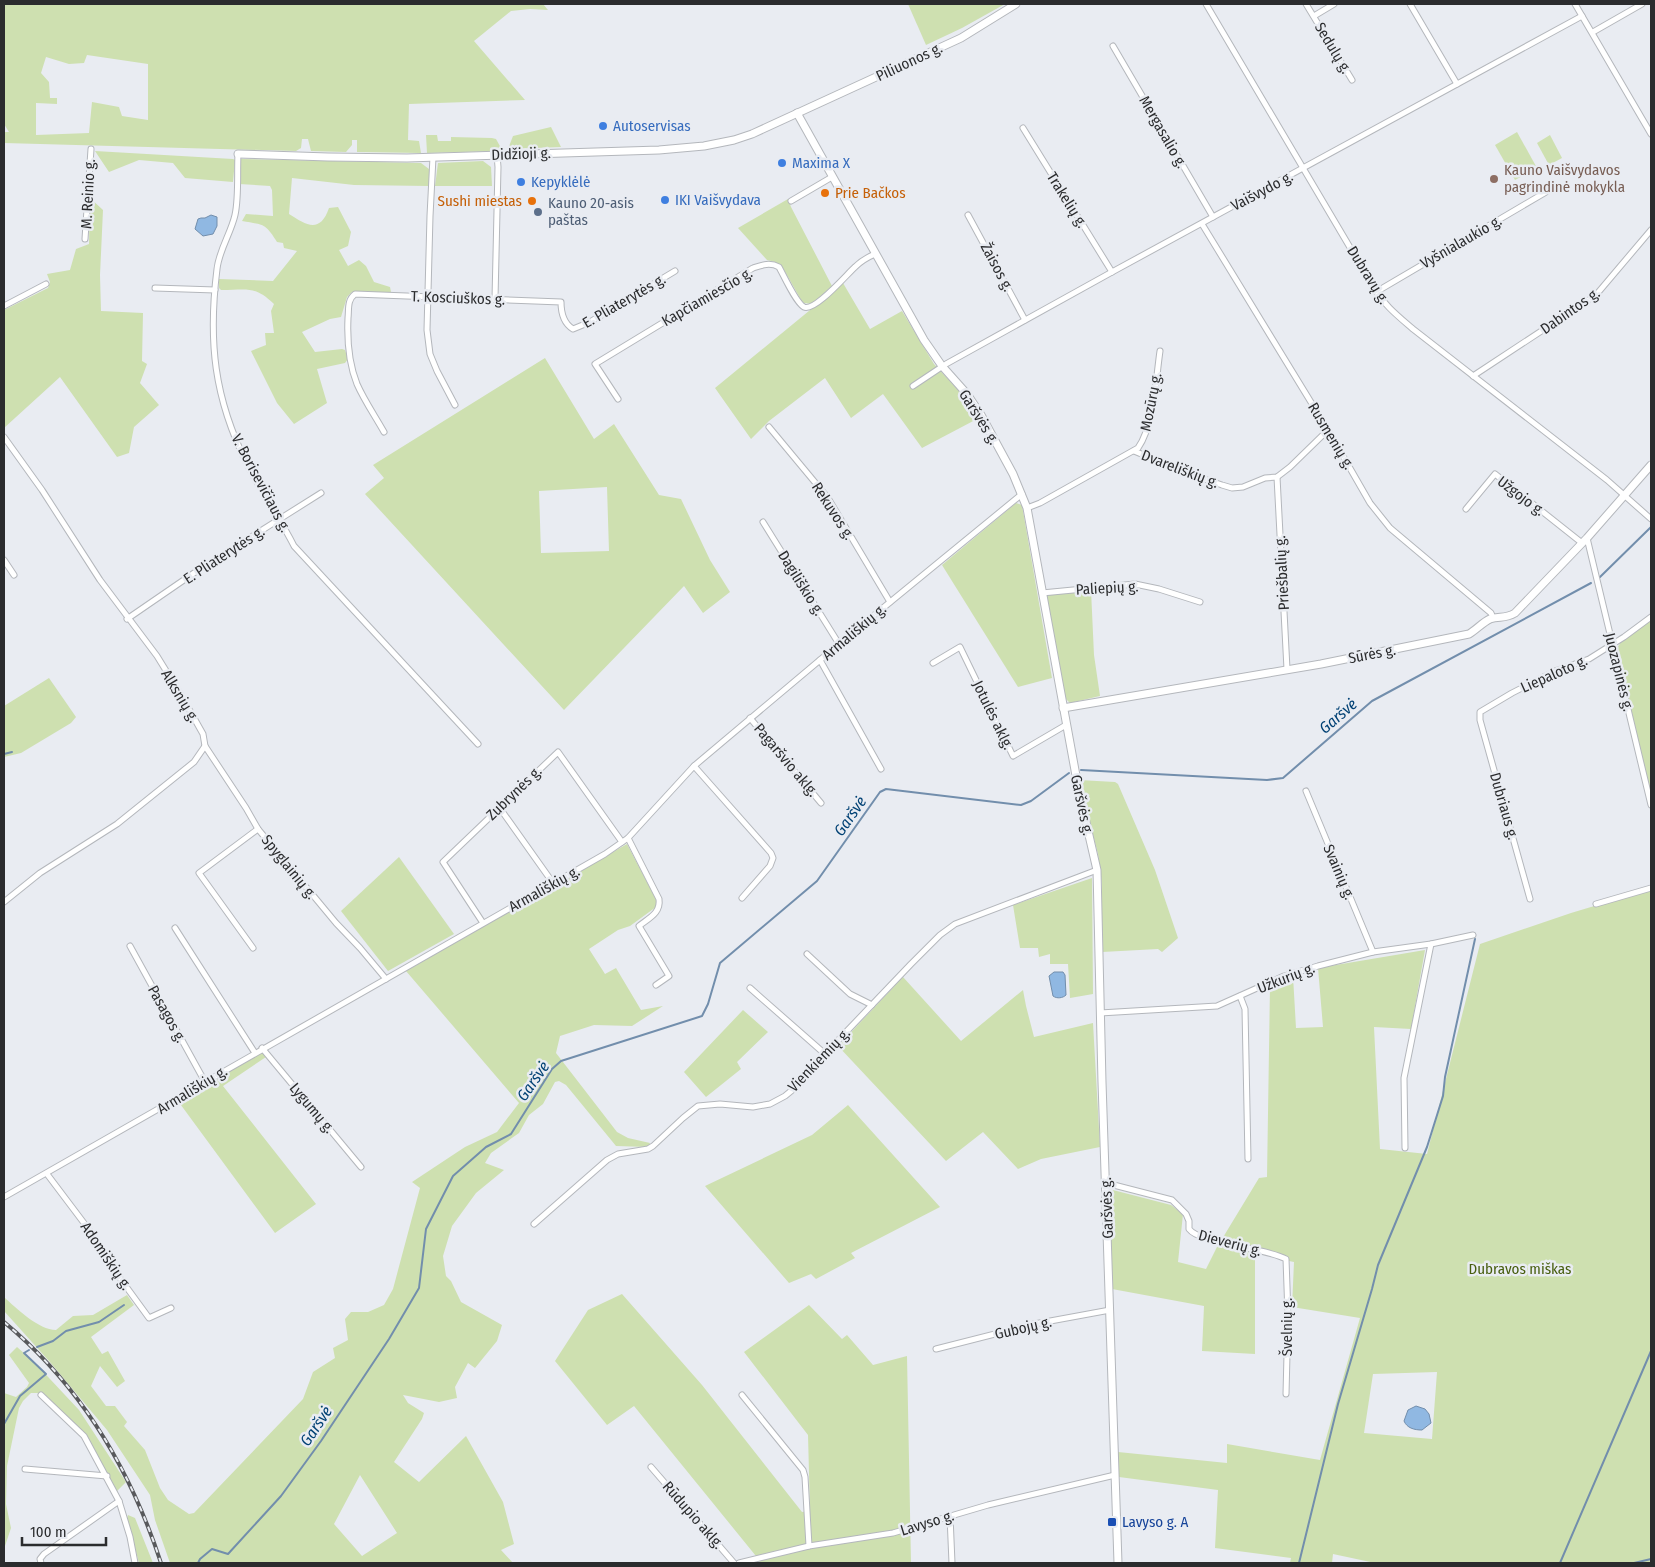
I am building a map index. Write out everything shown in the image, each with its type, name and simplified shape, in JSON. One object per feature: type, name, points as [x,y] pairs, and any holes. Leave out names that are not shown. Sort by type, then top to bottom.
[{"type":"main road","name":"Piliuonos g.","points":[[797,113],[961,38],[1016,4]]},
{"type":"main road","name":"Didžioji g.","points":[[238,154],[328,158],[433,157],[659,150],[704,146],[734,140],[752,134],[797,113]]},
{"type":"main road","name":"Garšvės g.","points":[[797,113],[924,340],[942,366],[967,394],[981,416],[1022,494],[1027,508],[1066,725],[1097,870],[1118,1563]]},
{"type":"main road","name":"Sūrės g.","points":[[1063,708],[1287,669],[1469,634],[1486,621],[1493,618],[1507,618],[1515,613],[1585,541],[1651,465]]},
{"type":"street","name":"Dubravų g.","points":[[1206,4],[1376,292],[1392,312],[1624,494],[1651,519]]},
{"type":"street","name":"Sedulų g.","points":[[1306,4],[1352,80]]},
{"type":"street","name":"Sedulų g.","points":[[1314,16],[1334,4]]},
{"type":"street","points":[[1410,4],[1457,84]]},
{"type":"street","points":[[1575,4],[1651,134]]},
{"type":"street","points":[[1593,32],[1642,4]]},
{"type":"street","name":"Vaišvydo g.","points":[[913,386],[942,366],[1025,320],[1582,16]]},
{"type":"street","name":"Mergasalio g.","points":[[1113,46],[1213,217]]},
{"type":"street","name":"Trakelių g.","points":[[1022,128],[1112,272]]},
{"type":"street","name":"M. Reinio g.","points":[[85,239],[90,149]]},
{"type":"street","name":"V. Borisevičiaus g.","points":[[238,154],[236,214],[218,265],[215,290],[214,348],[221,396],[235,437],[248,465],[294,546],[478,744]]},
{"type":"street","points":[[495,299],[498,167],[496,155]]},
{"type":"street","points":[[433,157],[427,330],[430,354],[455,405]]},
{"type":"street","points":[[791,201],[832,177]]},
{"type":"street","name":"Vyšnialaukio g.","points":[[1376,292],[1546,192]]},
{"type":"street","name":"Žaisos g.","points":[[968,214],[1025,320]]},
{"type":"street","name":"Rusmenių g.","points":[[1202,224],[1328,430],[1370,503],[1390,528],[1492,612],[1493,618]]},
{"type":"street","name":"Dabintos g.","points":[[1473,376],[1596,295],[1651,230]]},
{"type":"street","name":"Kapčiamiesčio g.","points":[[618,399],[595,364],[753,268],[766,264],[774,264],[779,267],[797,300],[803,307],[808,307],[822,300],[865,259],[875,254]]},
{"type":"street","name":"E. Pliaterytės g.","points":[[561,302],[564,319],[567,325],[573,329],[590,322],[675,271]]},
{"type":"street","points":[[4,306],[46,284]]},
{"type":"street","points":[[156,288],[215,290]]},
{"type":"street","name":"T. Kosciuškos g.","points":[[384,432],[357,384],[352,367],[348,334],[349,303],[351,297],[355,294],[561,302]]},
{"type":"street","name":"Mozūrų g.","points":[[1134,451],[1142,442],[1148,426],[1160,351]]},
{"type":"street","name":"Rekuvos g.","points":[[769,427],[828,498],[890,602]]},
{"type":"street","name":"Dvareliškių g.","points":[[1027,508],[1040,503],[1134,451],[1187,473],[1232,488],[1243,487],[1265,478],[1277,477],[1328,430]]},
{"type":"street","name":"Alksnių g.","points":[[4,437],[42,490],[127,619],[156,656],[203,734],[205,746]]},
{"type":"street","name":"Užgojo g.","points":[[1466,509],[1495,474],[1585,541]]},
{"type":"street","name":"Priešbalių g.","points":[[1277,477],[1287,669]]},
{"type":"street","name":"E. Pliaterytės g.","points":[[127,619],[194,573],[321,493]]},
{"type":"street","name":"Armališkių g.","points":[[4,1197],[47,1174],[262,1048],[605,854],[628,838],[694,766],[1022,494]]},
{"type":"street","name":"Dagiliškio g.","points":[[763,522],[839,644]]},
{"type":"street","name":"Juozapinės g.","points":[[1585,541],[1613,644],[1651,805]]},
{"type":"street","points":[[4,560],[14,575]]},
{"type":"street","name":"Paliepių g.","points":[[1042,593],[1135,584],[1159,589],[1200,602]]},
{"type":"street","name":"Liepaloto g.","points":[[1480,712],[1512,693],[1555,672],[1589,659],[1651,617]]},
{"type":"street","name":"Jotulės aklg.","points":[[933,663],[960,647],[1013,756],[1066,725]]},
{"type":"street","points":[[820,660],[881,769]]},
{"type":"street","name":"Dubriaus g.","points":[[1480,712],[1480,720],[1530,898]]},
{"type":"street","name":"Pagaršvio aklg.","points":[[750,718],[821,803]]},
{"type":"street","points":[[4,902],[40,873],[117,824],[194,762],[205,746]]},
{"type":"street","name":"Spyglainių g.","points":[[205,746],[258,829],[336,924],[360,948],[386,979]]},
{"type":"street","name":"Zubrynės g.","points":[[483,923],[443,862],[558,752],[622,842]]},
{"type":"street","points":[[694,766],[771,853],[773,858],[770,866],[742,898]]},
{"type":"street","name":"Svainių g.","points":[[1306,791],[1373,952]]},
{"type":"street","points":[[499,807],[553,883]]},
{"type":"street","points":[[253,948],[199,873],[258,829]]},
{"type":"street","points":[[628,838],[660,904],[656,912],[639,926],[669,976],[656,985]]},
{"type":"street","name":"Vienkiemių g.","points":[[534,1224],[607,1160],[618,1154],[648,1149],[698,1106],[720,1104],[753,1107],[770,1104],[785,1096],[802,1082],[872,1005],[940,935],[955,924],[1097,870]]},
{"type":"street","points":[[1596,904],[1651,888]]},
{"type":"street","points":[[175,928],[255,1053]]},
{"type":"street","name":"Užkurių g.","points":[[1100,1013],[1217,1006],[1284,976],[1318,966],[1373,952],[1431,944],[1473,935]]},
{"type":"street","points":[[1405,1148],[1404,1078],[1431,944]]},
{"type":"street","name":"Pasagos g.","points":[[130,946],[205,1082]]},
{"type":"street","points":[[807,954],[850,994],[872,1005]]},
{"type":"street","points":[[750,988],[826,1054]]},
{"type":"street","points":[[1240,996],[1245,1009],[1248,1159]]},
{"type":"street","name":"Lygumų g.","points":[[262,1048],[361,1167]]},
{"type":"street","name":"Adomiškių g.","points":[[47,1174],[93,1235],[114,1270],[148,1318],[171,1308]]},
{"type":"street","name":"Dieverių g.","points":[[1106,1183],[1172,1200],[1186,1214],[1189,1221],[1189,1229],[1196,1236],[1286,1259]]},
{"type":"street","name":"Švelnių g.","points":[[1286,1259],[1288,1314],[1286,1394]]},
{"type":"street","name":"Gubojų g.","points":[[936,1350],[1034,1324],[1110,1310]]},
{"type":"street","points":[[41,1395],[84,1436],[107,1476],[119,1501],[130,1537],[135,1563]]},
{"type":"street","points":[[742,1395],[804,1470],[809,1546]]},
{"type":"street","name":"Rūdupio aklg.","points":[[652,1466],[734,1563]]},
{"type":"street","points":[[25,1469],[107,1476]]},
{"type":"street","name":"Lavyso g.","points":[[739,1563],[809,1546],[892,1533],[950,1516],[1115,1475]]},
{"type":"street","points":[[41,1563],[40,1558],[44,1554],[119,1501]]},
{"type":"street","points":[[950,1516],[952,1563]]},
{"type":"green space","points":[[4,4],[543,4],[548,10],[511,11],[474,41],[525,100],[409,104],[408,140],[419,141],[421,153],[357,152],[357,140],[352,140],[352,145],[346,152],[311,151],[308,139],[302,139],[301,148],[296,151],[4,143],[4,132],[9,132],[4,124]],"holes":[[[87,55],[148,64],[148,120],[122,116],[119,107],[92,102],[89,133],[36,135],[36,103],[57,104],[57,98],[50,98],[49,82],[41,73],[46,57],[69,64],[84,63]]]},
{"type":"green space","points":[[908,4],[1005,4],[926,45]]},
{"type":"green space","points":[[551,127],[561,147],[508,149],[513,136]]},
{"type":"green space","points":[[1517,132],[1537,168],[1515,180],[1495,145]]},
{"type":"green space","points":[[426,135],[437,135],[438,141],[451,141],[451,137],[492,138],[496,139],[501,148],[498,151],[427,153]]},
{"type":"green space","points":[[1550,135],[1562,158],[1549,165],[1537,143]]},
{"type":"green space","points":[[95,151],[233,159],[235,160],[233,182],[185,178],[173,163],[139,160],[109,172]]},
{"type":"green space","points":[[241,159],[421,163],[429,169],[429,186],[354,185],[292,178],[289,214],[312,225],[321,221],[329,208],[338,207],[351,232],[348,246],[339,250],[348,266],[359,260],[366,266],[374,282],[390,287],[391,292],[352,292],[347,297],[341,317],[330,319],[302,332],[315,352],[342,349],[345,350],[348,359],[345,363],[317,369],[327,403],[294,424],[277,403],[251,351],[266,345],[265,333],[274,333],[271,311],[274,304],[255,291],[244,289],[221,290],[219,288],[219,279],[273,281],[297,251],[284,248],[283,243],[277,242],[270,231],[263,226],[242,221],[246,214],[273,216],[272,190],[270,186],[239,184]]},
{"type":"green space","points":[[483,161],[491,167],[492,186],[435,186],[438,163]]},
{"type":"green space","points":[[90,198],[103,210],[100,275],[101,311],[143,313],[142,361],[147,364],[140,383],[159,405],[134,427],[129,453],[117,457],[60,377],[4,428],[4,310],[48,288],[50,282],[47,274],[70,270],[76,249],[89,244]]},
{"type":"green space","points":[[788,199],[832,286],[812,304],[804,303],[801,300],[783,268],[775,262],[767,260],[738,228]]},
{"type":"green space","points":[[843,283],[870,329],[902,311],[934,364],[959,391],[977,419],[922,448],[883,394],[851,418],[825,378],[769,421],[751,439],[715,388]]},
{"type":"green space","points":[[545,358],[594,439],[614,424],[659,495],[681,499],[710,560],[730,592],[703,613],[684,586],[564,710],[365,494],[384,478],[373,465]],"holes":[[[607,487],[609,551],[541,553],[539,491]]]},
{"type":"green space","points":[[1016,503],[1022,505],[1052,678],[1018,687],[942,565]]},
{"type":"green space","points":[[1091,590],[1094,655],[1100,696],[1070,703],[1065,698],[1046,596],[1049,594]]},
{"type":"green space","points":[[1651,620],[1651,795],[1617,648],[1621,642]]},
{"type":"green space","points":[[49,678],[76,717],[71,723],[21,753],[4,757],[4,706]]},
{"type":"green space","points":[[1079,780],[1115,782],[1118,784],[1155,870],[1178,938],[1162,952],[1158,949],[1102,952],[1102,884],[1098,854]]},
{"type":"green space","points":[[627,844],[657,901],[656,907],[630,926],[618,930],[589,949],[605,974],[616,968],[641,1010],[663,1006],[632,1026],[594,1025],[560,1036],[556,1053],[617,1132],[628,1138],[650,1143],[648,1147],[616,1146],[566,1085],[559,1081],[555,1082],[543,1104],[529,1115],[519,1133],[491,1153],[485,1163],[504,1170],[476,1193],[452,1226],[443,1256],[446,1276],[451,1281],[461,1302],[502,1325],[497,1341],[475,1368],[468,1363],[455,1387],[457,1398],[439,1402],[403,1395],[408,1403],[424,1413],[394,1462],[419,1482],[466,1436],[503,1502],[514,1544],[501,1550],[513,1563],[170,1563],[155,1520],[150,1495],[107,1430],[4,1311],[4,1297],[35,1322],[49,1329],[56,1330],[73,1316],[93,1315],[127,1295],[134,1305],[91,1337],[102,1354],[108,1351],[125,1381],[117,1387],[100,1366],[91,1386],[106,1406],[115,1406],[127,1422],[124,1426],[145,1450],[160,1488],[168,1500],[189,1514],[194,1513],[303,1399],[313,1372],[335,1358],[333,1348],[348,1340],[345,1319],[351,1312],[368,1312],[384,1305],[393,1289],[420,1188],[412,1182],[465,1147],[497,1132],[519,1103],[406,971]],"holes":[[[360,1475],[397,1533],[362,1556],[334,1524]]]},
{"type":"green space","points":[[399,857],[454,934],[388,971],[341,911]]},
{"type":"green space","points":[[1092,878],[1093,994],[1070,998],[1068,964],[1050,964],[1050,954],[1039,957],[1038,948],[1020,948],[1013,905]]},
{"type":"green space","name":"Dubravos miškas","points":[[1651,889],[1651,1563],[1375,1563],[1333,1554],[1332,1563],[1290,1563],[1291,1558],[1215,1548],[1218,1490],[1119,1477],[1118,1452],[1227,1463],[1227,1444],[1320,1460],[1360,1318],[1292,1307],[1294,1262],[1289,1261],[1286,1257],[1222,1239],[1259,1178],[1267,1177],[1270,986],[1293,976],[1296,1028],[1323,1027],[1318,968],[1425,950],[1411,1029],[1374,1027],[1380,1149],[1427,1154],[1480,944],[1571,913]],"holes":[[[1437,1372],[1432,1439],[1364,1433],[1373,1374]]]},
{"type":"green space","points":[[903,977],[961,1041],[1023,990],[1034,1037],[1093,1023],[1100,1147],[1041,1159],[1018,1169],[983,1132],[946,1161],[838,1046]]},
{"type":"green space","points":[[743,1010],[768,1032],[737,1062],[741,1069],[706,1097],[684,1072]]},
{"type":"green space","points":[[262,1051],[266,1057],[223,1086],[316,1204],[275,1233],[178,1101]]},
{"type":"green space","points":[[848,1105],[940,1207],[851,1253],[855,1258],[816,1279],[811,1274],[789,1283],[705,1186],[812,1135]]},
{"type":"green space","points":[[1109,1189],[1171,1205],[1183,1214],[1178,1262],[1206,1269],[1218,1245],[1255,1253],[1255,1354],[1202,1351],[1204,1306],[1112,1289]]},
{"type":"green space","points":[[622,1294],[702,1385],[802,1512],[810,1511],[808,1435],[744,1352],[809,1305],[842,1339],[847,1335],[873,1365],[907,1356],[911,1563],[756,1563],[760,1561],[634,1406],[607,1425],[555,1361],[588,1310]]},
{"type":"green space","points":[[17,1347],[35,1363],[79,1410],[126,1482],[117,1491],[85,1435],[43,1393],[31,1393],[19,1408],[7,1466],[6,1504],[11,1528],[4,1549],[4,1393],[16,1397],[29,1383],[9,1355]]},
{"type":"green space","points":[[128,1515],[135,1518],[153,1563],[139,1563],[127,1518]]},
{"type":"water","points":[[211,215],[217,217],[217,226],[213,234],[203,236],[195,229],[198,219]]},
{"type":"water","points":[[1054,972],[1063,972],[1065,975],[1066,995],[1062,997],[1056,998],[1053,996],[1049,976]]},
{"type":"water","points":[[1416,1406],[1425,1409],[1429,1414],[1431,1423],[1422,1430],[1411,1428],[1404,1421],[1408,1410]]},
{"type":"waterway","name":"Garšvė","points":[[1600,577],[1651,527]]},
{"type":"waterway","name":"Garšvė","points":[[1081,770],[1267,780],[1283,778],[1372,701],[1591,583]]},
{"type":"waterway","name":"Garšvė","points":[[4,754],[12,752]]},
{"type":"waterway","name":"Garšvė","points":[[198,1563],[212,1549],[228,1554],[281,1496],[321,1441],[389,1339],[419,1288],[426,1229],[453,1176],[486,1147],[511,1134],[552,1069],[561,1061],[702,1016],[708,1004],[720,963],[817,881],[880,792],[886,789],[1021,805],[1031,801],[1069,773]]},
{"type":"waterway","points":[[1299,1563],[1338,1404],[1378,1265],[1427,1147],[1443,1096],[1445,1077],[1475,939]]},
{"type":"waterway","points":[[37,1347],[53,1341],[66,1331],[99,1322],[124,1305]]},
{"type":"waterway","points":[[4,1424],[20,1396],[46,1374],[24,1353],[29,1350]]},
{"type":"waterway","points":[[1560,1563],[1651,1351]]},
{"type":"waterway","points":[[1634,1563],[1651,1559]]},
{"type":"railway","points":[[4,1322],[57,1373],[100,1431],[134,1494],[149,1528],[161,1563]]},
{"type":"place","name":"Autoservisas","points":[[603,126]]},
{"type":"place","name":"Maxima X","points":[[782,163]]},
{"type":"place","name":"Kauno Vaišvydavos pagrindinė mokykla","points":[[1494,179]]},
{"type":"place","name":"Kepyklėlė","points":[[521,182]]},
{"type":"place","name":"Prie Bačkos","points":[[825,193]]},
{"type":"place","name":"IKI Vaišvydava","points":[[665,200]]},
{"type":"place","name":"Sushi miestas","points":[[532,201]]},
{"type":"place","name":"Kauno 20-asis paštas","points":[[538,212]]},
{"type":"place","name":"Lavyso g. A","points":[[1112,1522]]}]
